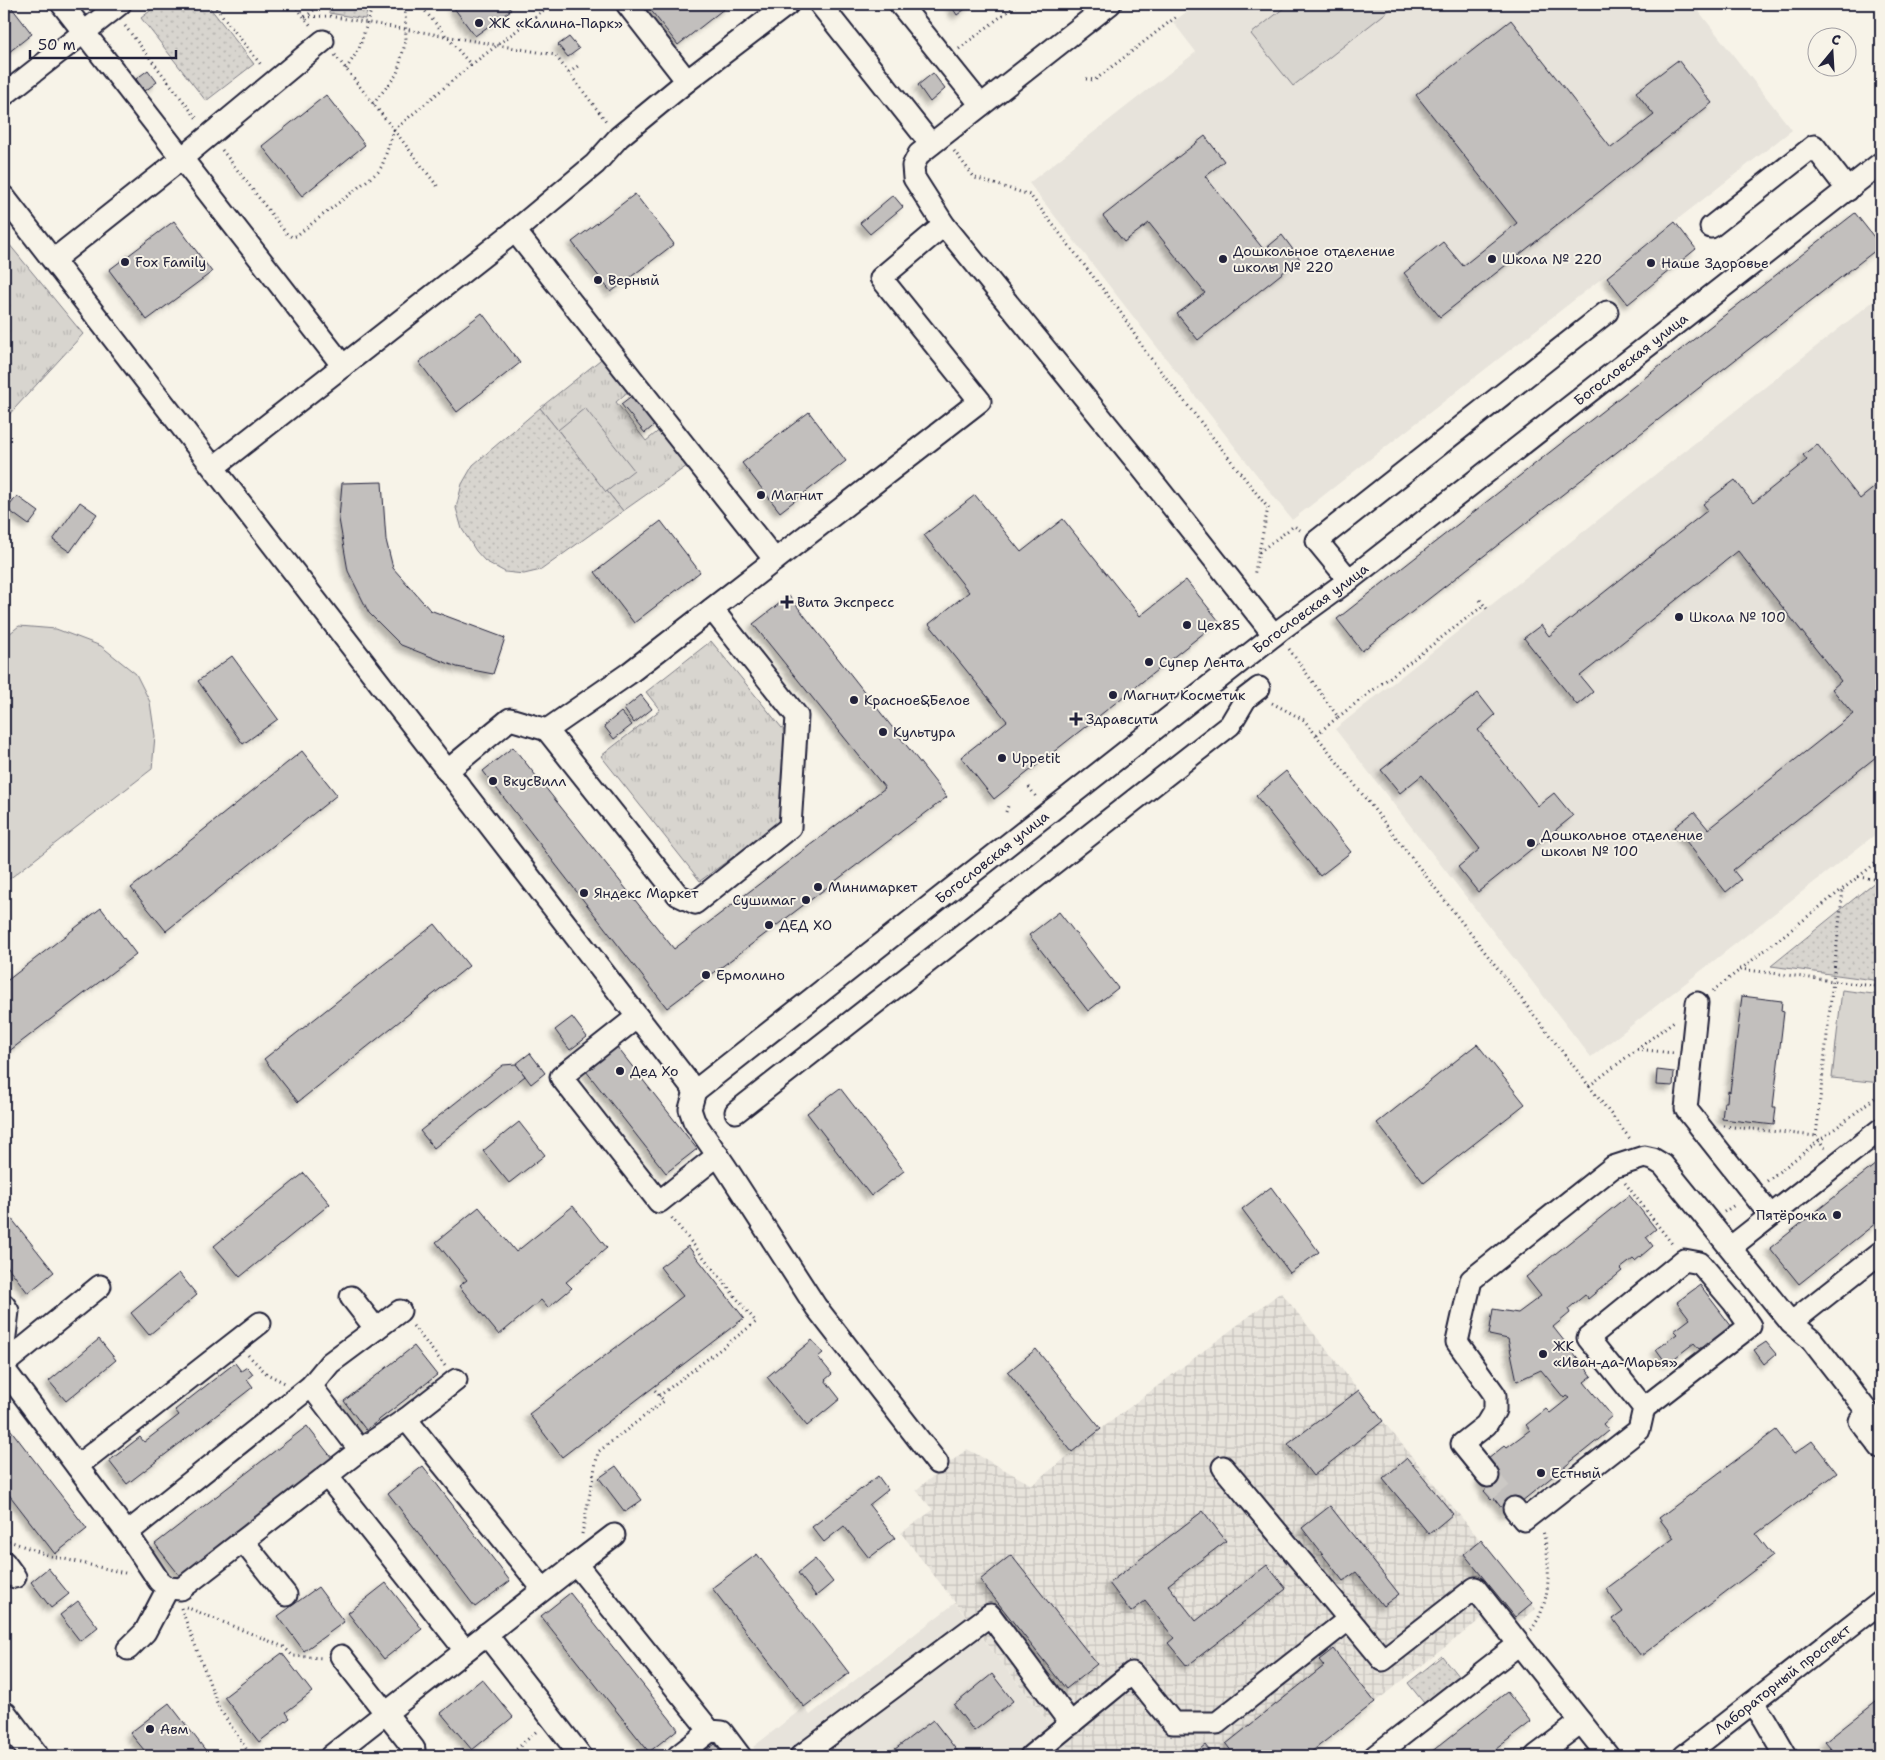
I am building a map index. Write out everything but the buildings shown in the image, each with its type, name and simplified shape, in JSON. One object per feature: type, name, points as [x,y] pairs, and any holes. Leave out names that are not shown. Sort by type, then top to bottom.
[{"type":"main road","points":[[4,1715],[35,1756]]},
{"type":"street","points":[[62,4],[343,366]]},
{"type":"street","points":[[4,95],[120,4]]},
{"type":"street","points":[[627,4],[687,81]]},
{"type":"street","points":[[214,468],[515,231],[595,164],[619,137],[687,81],[788,4]]},
{"type":"street","points":[[820,4],[937,140]]},
{"type":"street","points":[[900,4],[981,105]]},
{"type":"street","points":[[1110,4],[919,154],[913,166],[914,178],[944,225],[1280,639]]},
{"type":"street","points":[[61,254],[182,158],[323,41]]},
{"type":"street","points":[[1711,227],[1814,146],[1848,190]]},
{"type":"street","name":"Богословская улица","points":[[695,1091],[1280,639],[1349,580],[1881,163]]},
{"type":"street","points":[[4,197],[695,1091],[690,1109],[694,1121],[816,1307],[937,1463]]},
{"type":"street","points":[[547,730],[628,674],[980,401],[881,278],[944,225]]},
{"type":"street","points":[[515,231],[775,560]]},
{"type":"street","points":[[1349,580],[1317,541],[1607,312]]},
{"type":"street","points":[[447,771],[510,719],[547,730],[678,895],[695,903],[790,826],[797,726],[797,716],[712,609]]},
{"type":"street","points":[[736,1112],[1230,725],[1246,698],[1259,688]]},
{"type":"street","points":[[1697,1004],[1686,1110],[1770,1215]]},
{"type":"street","points":[[637,1017],[556,1071],[659,1202],[718,1155]]},
{"type":"street","points":[[1731,1247],[1881,1128]]},
{"type":"street","points":[[1488,1476],[1462,1444],[1486,1425],[1495,1410],[1495,1395],[1457,1342],[1471,1280],[1613,1167],[1644,1157],[1653,1158],[1663,1165],[1791,1323],[1811,1339],[1881,1429]]},
{"type":"street","points":[[1791,1323],[1881,1252]]},
{"type":"street","points":[[1514,1508],[1524,1520],[1639,1430],[1644,1408],[1750,1326],[1734,1303],[1700,1263],[1684,1260],[1588,1338],[1644,1408]]},
{"type":"street","points":[[1734,1303],[1760,1283]]},
{"type":"street","points":[[4,1364],[100,1286]]},
{"type":"street","points":[[351,1297],[376,1329]]},
{"type":"street","points":[[4,1305],[8,1311],[4,1344]]},
{"type":"street","points":[[127,1533],[307,1390],[330,1363],[400,1311]]},
{"type":"street","points":[[1791,1323],[1802,1348],[1881,1448]]},
{"type":"street","points":[[77,1466],[260,1324]]},
{"type":"street","points":[[4,1370],[127,1533],[163,1584],[181,1589],[360,1450],[406,1419],[456,1380]]},
{"type":"street","points":[[307,1390],[360,1450]]},
{"type":"street","points":[[406,1419],[543,1589]]},
{"type":"street","points":[[1223,1467],[1383,1660],[1475,1588],[1524,1639],[1581,1722],[1608,1756]]},
{"type":"street","points":[[327,1476],[465,1650]]},
{"type":"street","points":[[331,1756],[614,1535]]},
{"type":"street","points":[[243,1541],[286,1595]]},
{"type":"street","points":[[576,1564],[710,1731]]},
{"type":"street","points":[[128,1649],[145,1632],[163,1584]]},
{"type":"street","name":"Лабораторный проспект","points":[[1684,1756],[1881,1602]]},
{"type":"street","points":[[807,1754],[990,1615],[1071,1724]]},
{"type":"street","points":[[1031,1756],[1132,1673],[1173,1723],[1217,1724],[1349,1619]]},
{"type":"street","points":[[486,1634],[581,1756]]},
{"type":"street","points":[[1375,1756],[1524,1639]]},
{"type":"street","points":[[341,1656],[414,1749]]},
{"type":"street","points":[[1752,1703],[1764,1718],[1786,1756]]},
{"type":"street","points":[[1536,1756],[1581,1722]]},
{"type":"street","points":[[678,1756],[710,1731],[722,1732],[740,1756]]},
{"type":"path","points":[[213,4],[274,82]]},
{"type":"path","points":[[294,4],[438,187]]},
{"type":"path","points":[[304,17],[322,4]]},
{"type":"path","points":[[346,69],[359,49],[373,4]]},
{"type":"path","points":[[374,104],[397,74],[406,40],[406,4]]},
{"type":"path","points":[[420,4],[472,65]]},
{"type":"path","points":[[286,233],[292,237],[296,236],[378,172],[382,166],[394,130],[497,45],[552,4]]},
{"type":"path","points":[[945,60],[1018,4]]},
{"type":"path","points":[[304,17],[329,16],[555,55],[619,137]]},
{"type":"path","points":[[1086,79],[1095,80],[1176,16]]},
{"type":"path","points":[[568,73],[578,66]]},
{"type":"path","points":[[937,140],[975,178],[1030,195],[1119,310],[1145,351],[1268,508],[1252,584]]},
{"type":"path","points":[[1258,553],[1294,526],[1317,541]]},
{"type":"path","points":[[1480,600],[1487,609]]},
{"type":"path","points":[[1316,735],[1484,605]]},
{"type":"path","points":[[1280,639],[1338,718]]},
{"type":"path","points":[[1259,688],[1269,701],[1304,720],[1644,1157]]},
{"type":"path","points":[[1006,812],[1009,803]]},
{"type":"path","points":[[1589,1086],[1697,1004],[1881,859]]},
{"type":"path","points":[[1858,877],[1881,880]]},
{"type":"path","points":[[1837,1163],[1816,1136],[1843,888]]},
{"type":"path","points":[[1740,969],[1881,987]]},
{"type":"path","points":[[1637,1049],[1692,1056]]},
{"type":"path","points":[[1710,1222],[1881,1093]]},
{"type":"path","points":[[1696,1124],[1816,1136]]},
{"type":"path","points":[[1613,1167],[1675,1247],[1681,1242]]},
{"type":"path","points":[[659,1202],[756,1322],[659,1396]]},
{"type":"path","points":[[400,1311],[456,1380]]},
{"type":"path","points":[[237,1341],[267,1374],[307,1390]]},
{"type":"path","points":[[576,1564],[598,1452],[664,1401],[653,1388]]},
{"type":"path","points":[[1524,1639],[1540,1619],[1546,1594],[1549,1566],[1546,1540],[1538,1508]]},
{"type":"path","points":[[4,1539],[47,1555],[163,1584]]},
{"type":"path","points":[[251,1756],[219,1708],[180,1605],[284,1647],[293,1656],[320,1659],[341,1656]]},
{"type":"path","points":[[508,1756],[552,1718]]},
{"type":"shaded area","points":[[1197,4],[1693,4],[1792,130],[1292,520],[1029,183],[1196,52],[1173,22]]},
{"type":"shaded area","name":"Школа № 100","points":[[1881,295],[1881,830],[1591,1057],[1335,729]]},
{"type":"shaded area","points":[[1281,1292],[1536,1609],[1497,1638],[1481,1619],[1306,1756],[1214,1756],[1205,1745],[1191,1756],[1184,1754],[1182,1756],[1075,1756],[901,1533],[933,1510],[916,1490],[967,1449],[1032,1485],[1101,1429]]},
{"type":"shaded area","points":[[955,1603],[1075,1756],[760,1756],[753,1747],[804,1707],[810,1715]]},
{"type":"green space","points":[[159,4],[207,4],[254,64],[206,101],[141,18]]},
{"type":"green space","points":[[330,4],[369,4],[365,19],[329,13]]},
{"type":"green space","points":[[1289,4],[1397,4],[1293,86],[1251,34]]},
{"type":"green space","points":[[4,238],[83,334],[4,420]]},
{"type":"green space","points":[[605,356],[631,389],[616,402],[646,441],[661,429],[687,466],[623,511],[540,408]]},
{"type":"green space","points":[[540,408],[623,511],[541,570],[524,574],[505,572],[485,561],[476,551],[462,529],[456,508],[462,484],[473,465]]},
{"type":"green space","points":[[585,408],[634,470],[606,492],[558,430]]},
{"type":"green space","points":[[19,626],[56,629],[101,646],[136,674],[150,702],[155,736],[152,769],[4,883],[4,638]]},
{"type":"green space","points":[[711,641],[786,733],[782,821],[700,881],[601,756],[660,710],[646,692]]},
{"type":"green space","points":[[1881,877],[1881,981],[1771,966]]},
{"type":"green space","points":[[1842,990],[1881,995],[1881,1083],[1832,1078]]},
{"type":"green space","points":[[1442,1656],[1458,1676],[1424,1703],[1408,1683]]},
{"type":"tunnel","points":[[1488,1476],[1514,1508]]},
{"type":"place","name":"ЖК «Калина-Парк»","points":[[479,23]]},
{"type":"place","name":"Дошкольное отделение школы № 220","points":[[1223,259]]},
{"type":"place","name":"Школа № 220","points":[[1492,259]]},
{"type":"place","name":"Fox Family","points":[[125,262]]},
{"type":"place","name":"Наше Здоровье","points":[[1651,263]]},
{"type":"place","name":"Верный","points":[[598,280]]},
{"type":"place","name":"Магнит","points":[[761,495]]},
{"type":"place","name":"Вита Экспресс","points":[[787,602]]},
{"type":"place","name":"Школа № 100","points":[[1679,617]]},
{"type":"place","name":"Цех85","points":[[1187,625]]},
{"type":"place","name":"Супер Лента","points":[[1149,662]]},
{"type":"place","name":"Магнит Косметик","points":[[1113,695]]},
{"type":"place","name":"Красное&Белое","points":[[854,700]]},
{"type":"place","name":"Здравсити","points":[[1076,719]]},
{"type":"place","name":"Культура","points":[[883,732]]},
{"type":"place","name":"Uppetit","points":[[1002,758]]},
{"type":"place","name":"ВкусВилл","points":[[493,781]]},
{"type":"place","name":"Дошкольное отделение школы № 100","points":[[1531,843]]},
{"type":"place","name":"Минимаркет","points":[[818,887]]},
{"type":"place","name":"Яндекс Маркет","points":[[584,893]]},
{"type":"place","name":"Сушимаг","points":[[806,900]]},
{"type":"place","name":"ДЕД ХО","points":[[769,925]]},
{"type":"place","name":"Ермолино","points":[[706,975]]},
{"type":"place","name":"Дед Хо","points":[[620,1071]]},
{"type":"place","name":"Пятёрочка","points":[[1837,1215]]},
{"type":"place","name":"ЖК «Иван-да-Марья»","points":[[1543,1354]]},
{"type":"place","name":"Естный","points":[[1541,1473]]},
{"type":"place","name":"Авм","points":[[150,1729]]}]
